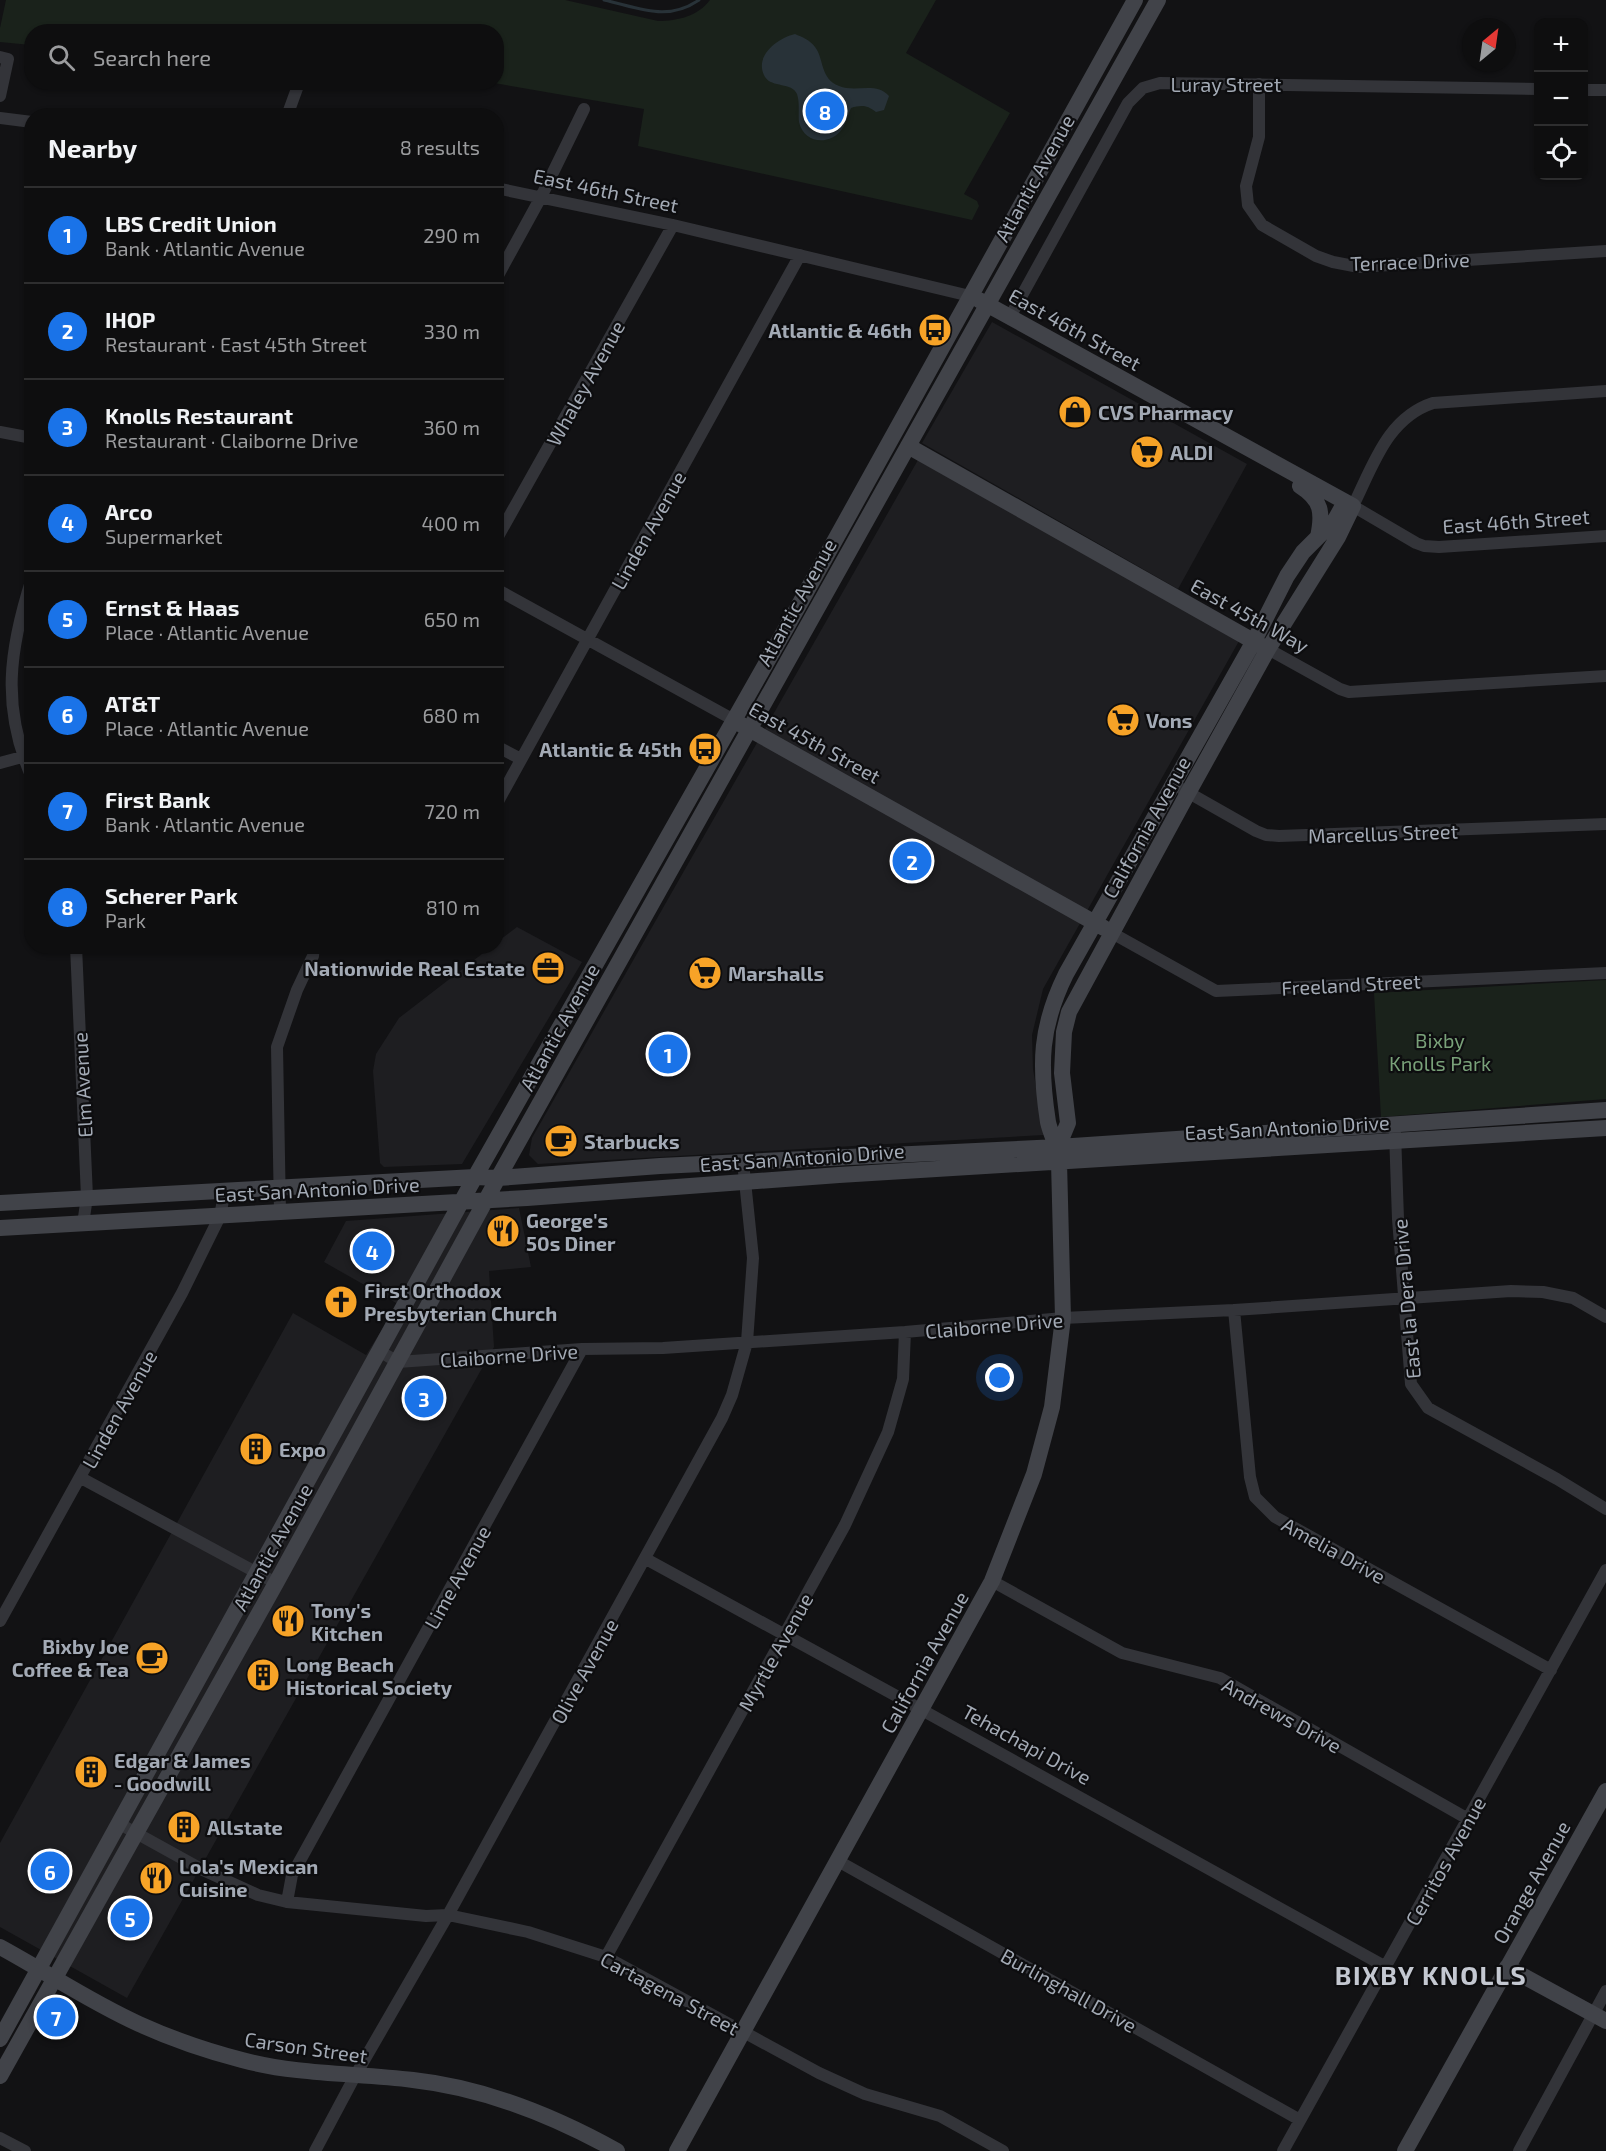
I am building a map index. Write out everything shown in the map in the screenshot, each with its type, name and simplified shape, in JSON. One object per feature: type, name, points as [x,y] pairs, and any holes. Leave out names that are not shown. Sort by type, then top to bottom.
[{"type":"main road","name":"Atlantic Avenue","points":[[0,2038],[475,1177],[734,720],[1135,0]]},
{"type":"main road","name":"Atlantic Avenue","points":[[0,2076],[276,1583],[498,1178],[1158,0]]},
{"type":"main road","name":"East 46th Street","points":[[970,296],[1349,504]]},
{"type":"main road","name":"East 45th Way","points":[[908,446],[1261,645]]},
{"type":"main road","points":[[1286,471],[1291,480],[1310,492],[1318,502],[1321,520],[1318,537]]},
{"type":"main road","name":"California Avenue","points":[[1261,645],[1287,576],[1303,552],[1349,504]]},
{"type":"main road","name":"California Avenue","points":[[1059,1154],[1049,1125],[1042,1069],[1046,1024],[1053,999],[1095,923],[1180,789],[1261,645],[1338,537],[1349,504]]},
{"type":"main road","name":"East 45th Street","points":[[734,720],[1112,933]]},
{"type":"main road","name":"California Avenue","points":[[676,2151],[992,1581],[1034,1474],[1052,1407],[1063,1318],[1059,1154],[1068,1123],[1062,1073],[1064,1032],[1077,994],[1112,933],[1180,789]]},
{"type":"main road","name":"East San Antonio Drive","points":[[1395,1134],[1606,1110]]},
{"type":"main road","name":"East San Antonio Drive","points":[[0,1203],[279,1186],[475,1177],[498,1178],[743,1162],[1059,1154],[1395,1134],[1606,1128]]},
{"type":"main road","name":"East San Antonio Drive","points":[[0,1228],[462,1202],[744,1183],[1059,1154]]},
{"type":"main road","name":"Orange Avenue","points":[[1404,2151],[1606,1791]]},
{"type":"main road","name":"Carson Street","points":[[0,1947],[137,2023],[201,2049],[277,2068],[428,2082],[490,2096],[555,2119],[617,2151]]},
{"type":"main road","points":[[1507,1967],[1600,2017]]},
{"type":"street","points":[[0,96],[4,58]]},
{"type":"street","name":"Luray Street","points":[[1010,317],[1128,103],[1143,88],[1160,83],[1534,89]]},
{"type":"street","name":"Terrace Drive","points":[[1258,84],[1259,137],[1246,186],[1248,205],[1262,225],[1316,256],[1359,267],[1606,251]]},
{"type":"street","points":[[290,108],[296,90]]},
{"type":"street","points":[[1588,90],[1606,90]]},
{"type":"street","points":[[504,264],[541,197],[584,109]]},
{"type":"street","points":[[0,118],[24,121]]},
{"type":"street","name":"East 46th Street","points":[[504,190],[673,225],[970,296]]},
{"type":"street","name":"Whaley Avenue","points":[[504,526],[673,225]]},
{"type":"street","name":"Linden Avenue","points":[[504,790],[800,255]]},
{"type":"street","name":"California Avenue","points":[[1349,504],[1395,426],[1418,408],[1433,403],[1606,391]]},
{"type":"street","points":[[0,432],[24,436]]},
{"type":"street","name":"East 46th Street","points":[[1349,504],[1424,546],[1439,547],[1606,536]]},
{"type":"street","name":"East 45th Street","points":[[504,593],[734,720]]},
{"type":"street","points":[[24,608],[11,661],[13,717],[24,761]]},
{"type":"street","name":"East 45th Way","points":[[1261,645],[1349,692],[1606,676]]},
{"type":"street","points":[[504,750],[521,759]]},
{"type":"street","points":[[0,763],[22,757]]},
{"type":"street","name":"Marcellus Street","points":[[1180,789],[1266,835],[1606,824]]},
{"type":"street","name":"Freeland Street","points":[[1112,933],[1216,991],[1606,973]]},
{"type":"street","name":"Elm Avenue","points":[[76,954],[87,1197],[83,1224]]},
{"type":"street","points":[[280,1212],[277,1047],[297,990],[313,954]]},
{"type":"street","name":"East la Dera Drive","points":[[1395,1134],[1411,1384],[1428,1408],[1557,1479],[1606,1509]]},
{"type":"street","name":"Olive Avenue","points":[[315,2151],[646,1559],[722,1418],[732,1395],[747,1342],[753,1258],[743,1162]]},
{"type":"street","name":"Linden Avenue","points":[[0,1622],[182,1293],[220,1216],[225,1190]]},
{"type":"street","name":"Claiborne Drive","points":[[398,1362],[582,1349],[663,1348],[905,1332],[1063,1318],[1234,1310],[1511,1291],[1543,1292],[1573,1298],[1606,1317]]},
{"type":"street","name":"Amelia Drive","points":[[1234,1310],[1250,1477],[1255,1497],[1275,1517],[1551,1670]]},
{"type":"street","name":"Myrtle Avenue","points":[[606,1957],[845,1525],[888,1432],[903,1379],[905,1332]]},
{"type":"street","name":"Lime Avenue","points":[[287,1902],[292,1875],[582,1349]]},
{"type":"street","points":[[379,1351],[398,1362]]},
{"type":"street","points":[[81,1478],[276,1583]]},
{"type":"street","name":"Tehachapi Drive","points":[[646,1559],[1386,1967]]},
{"type":"street","name":"Cerritos Avenue","points":[[1283,2151],[1606,1570]]},
{"type":"street","name":"Andrews Drive","points":[[992,1581],[1122,1653],[1220,1678],[1468,1819]]},
{"type":"street","name":"Cartagena Street","points":[[118,1823],[203,1870],[258,1895],[287,1902],[426,1916],[448,1915],[528,1932],[606,1957],[828,2077],[865,2094],[939,2116],[1003,2151]]},
{"type":"street","name":"Burlinghall Drive","points":[[838,1861],[1300,2120]]},
{"type":"street","points":[[1519,2151],[1600,2017],[1606,1991]]},
{"type":"street","points":[[0,2138],[25,2151]]},
{"type":"shaded area","points":[[795,34],[815,47],[825,73],[833,83],[845,88],[878,89],[889,96],[884,110],[876,112],[864,106],[851,108],[843,127],[831,138],[818,140],[806,135],[799,122],[797,94],[791,88],[772,83],[765,77],[762,69],[762,62],[769,49],[781,39]]},
{"type":"shaded area","points":[[992,322],[1247,464],[1178,589],[922,443]]},
{"type":"shaded area","points":[[918,460],[1239,641],[1043,989],[1032,1035],[1033,1069],[1044,1135],[538,1164],[529,1155],[532,1138]]},
{"type":"shaded area","points":[[517,927],[582,962],[462,1164],[384,1167],[380,1163],[373,1071],[376,1054],[399,1018],[482,954],[504,954],[504,937]]},
{"type":"shaded area","points":[[519,1208],[531,1267],[489,1271],[494,1347],[127,1998],[0,1927],[0,1843],[293,1313],[366,1355],[398,1304],[324,1262],[346,1221]]},
{"type":"green space","points":[[6,0],[565,0],[658,21],[673,20],[694,14],[710,0],[936,0],[906,53],[1010,113],[964,194],[977,201],[979,206],[972,220],[638,146],[644,109],[504,85],[504,24],[24,24],[24,44],[0,42],[0,28]]},
{"type":"green space","name":"Bixby Knolls Park","points":[[1606,980],[1606,1099],[1381,1117],[1374,993]]},
{"type":"waterway","points":[[604,0],[664,12],[687,7],[699,0]]},
{"type":"place","name":"Scherer Park","points":[[825,111]]},
{"type":"place","name":"Atlantic & 46th","points":[[935,330]]},
{"type":"place","name":"CVS Pharmacy","points":[[1075,412]]},
{"type":"place","name":"ALDI","points":[[1147,452]]},
{"type":"place","name":"Vons","points":[[1123,720]]},
{"type":"place","name":"Atlantic & 45th","points":[[705,749]]},
{"type":"place","name":"IHOP","points":[[912,861]]},
{"type":"place","name":"Nationwide Real Estate","points":[[548,968]]},
{"type":"place","name":"Marshalls","points":[[705,973]]},
{"type":"place","name":"LBS Credit Union","points":[[668,1054]]},
{"type":"place","name":"Starbucks","points":[[561,1141]]},
{"type":"place","name":"George's 50s Diner","points":[[503,1231]]},
{"type":"place","name":"Arco","points":[[372,1251]]},
{"type":"place","name":"First Orthodox Presbyterian Church","points":[[341,1302]]},
{"type":"place","name":"Knolls Restaurant","points":[[424,1398]]},
{"type":"place","name":"Expo","points":[[256,1449]]},
{"type":"place","name":"Tony's Kitchen","points":[[288,1621]]},
{"type":"place","name":"Bixby Joe Coffee & Tea","points":[[152,1658]]},
{"type":"place","name":"Long Beach Historical Society","points":[[263,1675]]},
{"type":"place","name":"Edgar & James - Goodwill","points":[[91,1772]]},
{"type":"place","name":"Allstate","points":[[184,1827]]},
{"type":"place","name":"AT&T","points":[[50,1871]]},
{"type":"place","name":"Lola's Mexican Cuisine","points":[[156,1878]]},
{"type":"place","name":"Ernst & Haas","points":[[130,1918]]},
{"type":"place","name":"First Bank","points":[[56,2017]]},
{"type":"district","name":"BIXBY KNOLLS","points":[[1431,1974]]}]
